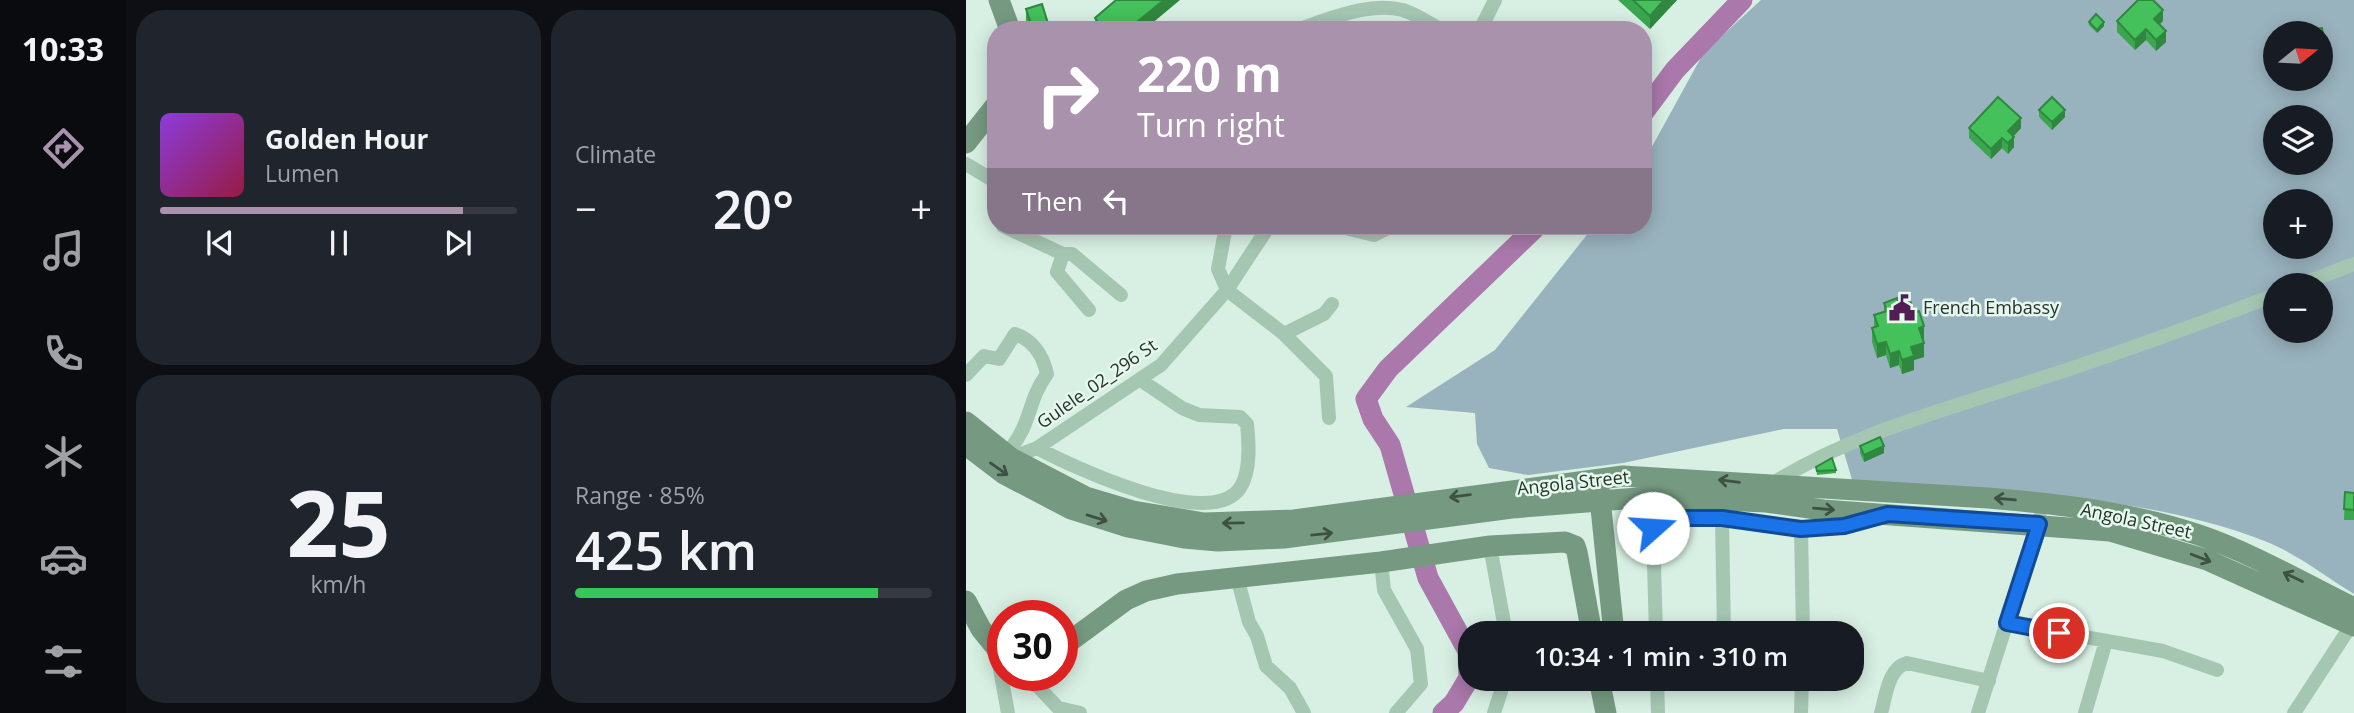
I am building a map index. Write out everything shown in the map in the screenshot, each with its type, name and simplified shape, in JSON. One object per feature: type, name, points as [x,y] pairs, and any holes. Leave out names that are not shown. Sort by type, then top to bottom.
[{"type":"main road","points":[[999,0],[1007,21]]},
{"type":"main road","points":[[966,143],[987,116]]},
{"type":"main road","name":"Angola Street","points":[[966,422],[1040,484],[1133,511],[1204,523],[1294,520],[1516,498],[1623,476],[1664,476],[1768,494],[2044,502],[2126,516],[2200,535],[2353,620]]},
{"type":"main road","points":[[966,445],[1004,474],[1040,484]]},
{"type":"main road","points":[[1599,479],[1613,621]]},
{"type":"main road","points":[[1516,498],[1600,501],[1768,494],[1888,514],[2110,531],[2175,548],[2353,620]]},
{"type":"main road","points":[[1078,635],[1126,600],[1146,591],[1490,546],[1565,542],[1575,546],[1577,552],[1590,621]]},
{"type":"main road","points":[[966,601],[987,634]]},
{"type":"main road","points":[[1602,691],[1606,712]]},
{"type":"main road","points":[[1606,712],[1611,691]]},
{"type":"street","points":[[1484,21],[1495,0]]},
{"type":"street","points":[[1328,21],[1371,9],[1405,5],[1429,21]]},
{"type":"street","points":[[966,164],[987,176]]},
{"type":"street","points":[[1022,235],[1063,254],[1072,254],[1121,295]]},
{"type":"street","points":[[1225,235],[1219,269],[1227,290],[1284,334],[1326,376],[1329,418]]},
{"type":"street","name":"Gulele_02_296 St","points":[[1009,456],[1037,448],[1142,381],[1176,351],[1227,290],[1263,235]]},
{"type":"street","points":[[1063,254],[1057,272],[1089,310]]},
{"type":"street","points":[[2330,273],[2354,264]]},
{"type":"street","points":[[1768,494],[1803,464],[1860,437],[2121,353],[2263,300]]},
{"type":"street","points":[[1284,334],[1324,314],[1332,304]]},
{"type":"street","points":[[966,375],[984,356],[999,359],[1015,334],[1024,337],[1045,362],[1047,374],[1036,390],[1030,419],[1009,456]]},
{"type":"street","points":[[1037,448],[1073,467],[1133,490],[1185,501],[1218,502],[1231,496],[1241,487],[1249,449],[1247,424],[1240,417],[1199,415],[1182,408],[1142,381]]},
{"type":"street","points":[[1978,713],[2044,502]]},
{"type":"street","points":[[1656,621],[1655,522],[1665,518],[1722,518],[1801,529],[1844,526],[1888,514]]},
{"type":"street","points":[[1722,518],[1724,621]]},
{"type":"street","points":[[1801,529],[1803,621]]},
{"type":"street","points":[[1490,546],[1504,621]]},
{"type":"street","points":[[1381,562],[1384,590],[1413,639],[1419,657],[1421,684],[1396,713]]},
{"type":"street","points":[[1237,578],[1249,622],[1257,636],[1266,666],[1290,688],[1304,713]]},
{"type":"street","points":[[2294,713],[2353,620]]},
{"type":"street","points":[[2007,623],[2178,655],[2217,670]]},
{"type":"street","points":[[2085,713],[2106,641]]},
{"type":"street","points":[[1881,713],[1894,672],[1899,665],[1907,663],[1989,681]]},
{"type":"street","points":[[1005,691],[1008,713]]},
{"type":"street","points":[[1043,691],[1061,710],[1080,713]]},
{"type":"street","points":[[1494,713],[1500,691]]},
{"type":"street","points":[[1657,691],[1658,713]]},
{"type":"street","points":[[1801,713],[1802,691]]},
{"type":"shaded area","name":"French Embassy","points":[[1761,0],[2354,0],[2354,594],[2300,559],[2267,542],[2218,525],[2167,513],[2063,497],[1853,483],[1837,429],[1784,429],[1623,463],[1528,475],[1489,468],[1477,444],[1475,413],[1406,407],[1495,350],[1587,235],[1652,235],[1652,147],[1704,52]]},
{"type":"building","points":[[1116,0],[1164,0],[1138,21],[1097,21],[1095,18]]},
{"type":"building","points":[[1633,0],[1664,0],[1650,16]]},
{"type":"building","points":[[2138,0],[2153,0],[2163,10],[2154,19],[2166,31],[2156,40],[2146,29],[2135,40],[2117,21]]},
{"type":"building","points":[[1042,4],[1047,21],[1030,21],[1026,9]]},
{"type":"building","points":[[2096,14],[2104,22],[2097,30],[2089,22]]},
{"type":"building","points":[[1998,97],[2021,118],[2008,131],[2014,137],[2008,143],[2002,138],[1991,149],[1969,128]]},
{"type":"building","points":[[2052,97],[2065,110],[2052,122],[2039,110]]},
{"type":"building","points":[[1897,298],[1899,304],[1910,300],[1914,313],[1919,311],[1924,326],[1919,328],[1924,343],[1911,347],[1914,356],[1902,360],[1899,351],[1890,354],[1886,342],[1877,344],[1872,328],[1878,326],[1874,315],[1887,311],[1884,303]]},
{"type":"building","points":[[1880,437],[1884,446],[1864,455],[1860,446]]},
{"type":"building","points":[[1832,458],[1836,470],[1817,471],[1816,467]]},
{"type":"building","points":[[2345,492],[2354,493],[2354,510],[2344,509]]},
{"type":"waterway","points":[[1652,101],[1675,70],[1742,0]]},
{"type":"waterway","points":[[1443,713],[1454,703],[1469,678],[1468,651],[1428,578],[1390,445],[1373,419],[1366,399],[1388,369],[1528,235]]},
{"type":"place","name":"French Embassy","points":[[1902,308]]},
{"type":"route","points":[[1653,528],[1660,518],[1722,518],[1801,529],[1844,526],[1888,514],[2039,524],[2007,623],[2059,633]]}]
